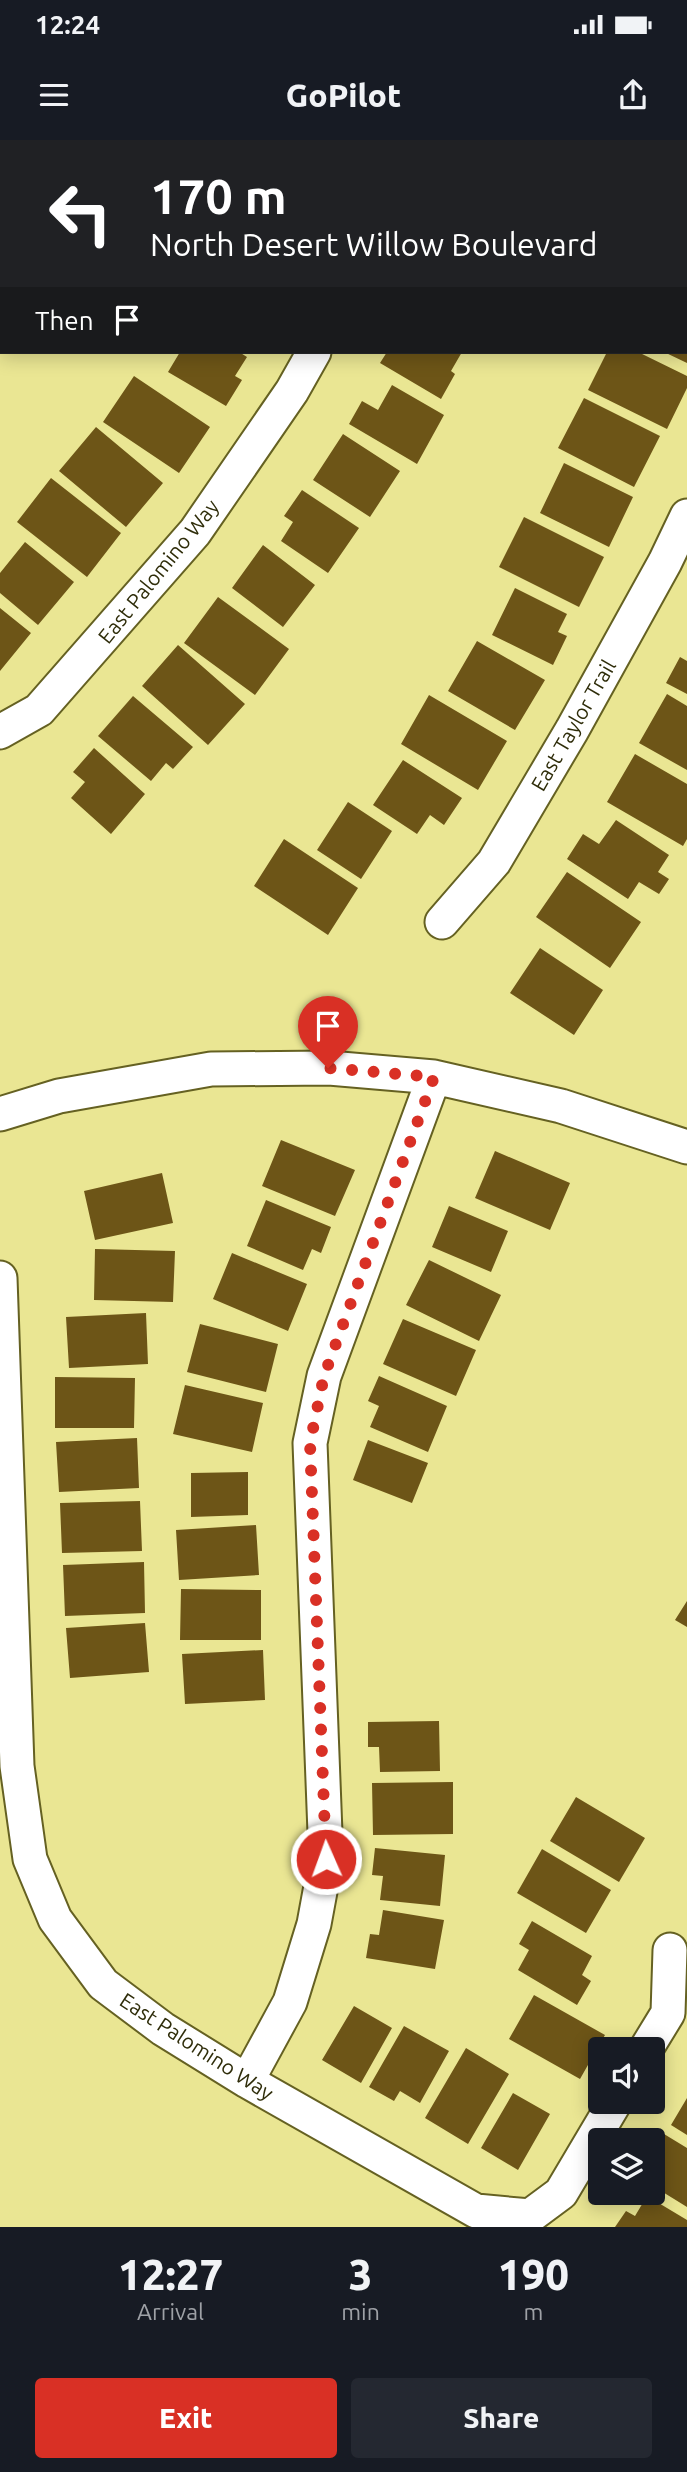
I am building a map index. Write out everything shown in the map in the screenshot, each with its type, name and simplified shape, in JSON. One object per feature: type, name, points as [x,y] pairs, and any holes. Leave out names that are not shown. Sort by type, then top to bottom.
[{"type":"street","name":"East Palomino Way","points":[[0,732],[38,710],[195,532],[292,391],[313,354]]},
{"type":"street","name":"East Taylor Trail","points":[[442,922],[494,862],[572,730],[676,567],[687,516]]},
{"type":"street","points":[[0,1114],[59,1096],[211,1069],[328,1068],[434,1077],[561,1107],[687,1147]]},
{"type":"street","points":[[247,2081],[290,2003],[314,1924],[326,1859],[310,1443],[324,1376],[434,1077]]},
{"type":"street","name":"East Palomino Way","points":[[0,1278],[9,1767],[30,1860],[55,1919],[103,1984],[163,2028],[247,2081],[476,2211],[530,2216],[561,2193],[608,2114]]},
{"type":"street","points":[[653,2037],[668,2013],[670,1950]]},
{"type":"building","points":[[179,354],[242,354],[247,357],[235,376],[242,380],[226,406],[168,372]]},
{"type":"building","points":[[386,354],[461,354],[451,371],[455,374],[441,399],[380,363]]},
{"type":"building","points":[[606,354],[642,354],[687,376],[687,388],[667,429],[588,390]]},
{"type":"building","points":[[668,354],[687,354],[687,363]]},
{"type":"building","points":[[134,376],[210,427],[179,473],[103,422]]},
{"type":"building","points":[[392,385],[444,415],[417,464],[349,424],[362,401],[378,410]]},
{"type":"building","points":[[584,398],[660,436],[634,487],[558,448]]},
{"type":"building","points":[[96,427],[163,483],[126,527],[59,471]]},
{"type":"building","points":[[343,434],[400,471],[370,517],[313,480]]},
{"type":"building","points":[[564,463],[633,497],[609,547],[540,513]]},
{"type":"building","points":[[51,478],[121,533],[87,577],[17,522]]},
{"type":"building","points":[[302,490],[359,528],[328,573],[281,541],[293,522],[284,516]]},
{"type":"building","points":[[524,517],[604,557],[579,607],[499,567]]},
{"type":"building","points":[[25,542],[74,582],[38,625],[0,593],[0,573]]},
{"type":"building","points":[[263,545],[315,585],[283,627],[232,588]]},
{"type":"building","points":[[515,588],[567,614],[558,632],[567,636],[553,665],[492,635]]},
{"type":"building","points":[[218,597],[289,649],[255,695],[184,643]]},
{"type":"building","points":[[0,608],[31,633],[0,671]]},
{"type":"building","points":[[477,641],[545,680],[515,730],[448,691]]},
{"type":"building","points":[[178,645],[245,704],[208,745],[142,686]]},
{"type":"building","points":[[680,657],[687,661],[687,694],[666,683]]},
{"type":"building","points":[[667,694],[687,706],[687,770],[639,743]]},
{"type":"building","points":[[429,695],[507,741],[478,790],[401,744]]},
{"type":"building","points":[[133,696],[193,747],[173,769],[166,763],[151,781],[98,736]]},
{"type":"building","points":[[94,748],[145,794],[111,834],[71,798],[85,782],[73,772]]},
{"type":"building","points":[[635,754],[687,784],[687,839],[683,846],[607,802]]},
{"type":"building","points":[[403,760],[462,798],[444,825],[430,815],[417,834],[373,805]]},
{"type":"building","points":[[348,802],[392,831],[361,879],[317,850]]},
{"type":"building","points":[[616,820],[669,855],[658,872],[669,879],[659,894],[639,882],[628,899],[567,859],[583,834],[599,844]]},
{"type":"building","points":[[284,839],[358,888],[328,935],[254,886]]},
{"type":"building","points":[[567,872],[641,922],[610,968],[536,917]]},
{"type":"building","points":[[540,948],[603,990],[574,1035],[510,993]]},
{"type":"building","points":[[281,1140],[355,1170],[335,1216],[262,1186]]},
{"type":"building","points":[[495,1151],[570,1183],[550,1230],[475,1198]]},
{"type":"building","points":[[162,1173],[173,1223],[95,1240],[84,1191]]},
{"type":"building","points":[[266,1200],[331,1227],[321,1253],[312,1249],[303,1270],[247,1246]]},
{"type":"building","points":[[449,1206],[508,1231],[491,1272],[432,1247]]},
{"type":"building","points":[[95,1249],[175,1251],[173,1302],[94,1300]]},
{"type":"building","points":[[232,1253],[307,1284],[288,1331],[213,1299]]},
{"type":"building","points":[[429,1260],[501,1295],[479,1341],[406,1305]]},
{"type":"building","points":[[146,1313],[148,1364],[69,1368],[66,1317]]},
{"type":"building","points":[[403,1319],[476,1350],[456,1396],[383,1364]]},
{"type":"building","points":[[200,1324],[278,1344],[266,1392],[187,1372]]},
{"type":"building","points":[[379,1376],[447,1406],[428,1452],[370,1427],[379,1406],[368,1401]]},
{"type":"building","points":[[55,1377],[135,1378],[134,1428],[55,1428]]},
{"type":"building","points":[[185,1385],[263,1403],[252,1452],[173,1434]]},
{"type":"building","points":[[137,1438],[139,1488],[59,1492],[56,1442]]},
{"type":"building","points":[[368,1440],[428,1463],[412,1503],[353,1480]]},
{"type":"building","points":[[248,1472],[248,1515],[191,1517],[191,1473]]},
{"type":"building","points":[[140,1501],[142,1551],[62,1553],[60,1503]]},
{"type":"building","points":[[256,1525],[259,1575],[179,1580],[176,1530]]},
{"type":"building","points":[[144,1562],[145,1613],[65,1616],[63,1565]]},
{"type":"building","points":[[181,1589],[261,1590],[261,1640],[180,1640]]},
{"type":"building","points":[[687,1601],[687,1627],[675,1620]]},
{"type":"building","points":[[145,1623],[149,1672],[70,1678],[66,1628]]},
{"type":"building","points":[[263,1650],[265,1700],[185,1704],[182,1654]]},
{"type":"building","points":[[439,1721],[440,1771],[380,1772],[379,1747],[368,1747],[368,1722]]},
{"type":"building","points":[[453,1782],[453,1834],[373,1835],[372,1783]]},
{"type":"building","points":[[576,1797],[645,1838],[619,1882],[550,1841]]},
{"type":"building","points":[[375,1848],[445,1855],[440,1906],[380,1900],[383,1876],[372,1875]]},
{"type":"building","points":[[542,1849],[611,1890],[586,1933],[517,1893]]},
{"type":"building","points":[[383,1910],[444,1920],[435,1969],[366,1958],[370,1934],[379,1935]]},
{"type":"building","points":[[532,1921],[592,1956],[582,1975],[591,1981],[577,2005],[518,1970],[529,1950],[519,1944]]},
{"type":"building","points":[[534,1995],[605,2035],[588,2037],[588,2065],[580,2079],[509,2039]]},
{"type":"building","points":[[354,2006],[392,2028],[361,2083],[322,2060]]},
{"type":"building","points":[[404,2026],[449,2051],[420,2103],[400,2091],[394,2101],[369,2087]]},
{"type":"building","points":[[466,2048],[509,2074],[468,2144],[425,2118]]},
{"type":"building","points":[[513,2093],[550,2114],[518,2170],[481,2148]]},
{"type":"building","points":[[687,2098],[687,2135],[671,2125]]},
{"type":"building","points":[[665,2135],[687,2148],[687,2207],[665,2193]]},
{"type":"building","points":[[642,2205],[662,2205],[687,2220],[687,2227],[615,2227],[626,2211],[635,2216]]},
{"type":"route","points":[[326,1859],[310,1443],[324,1376],[434,1077],[328,1068]]}]
